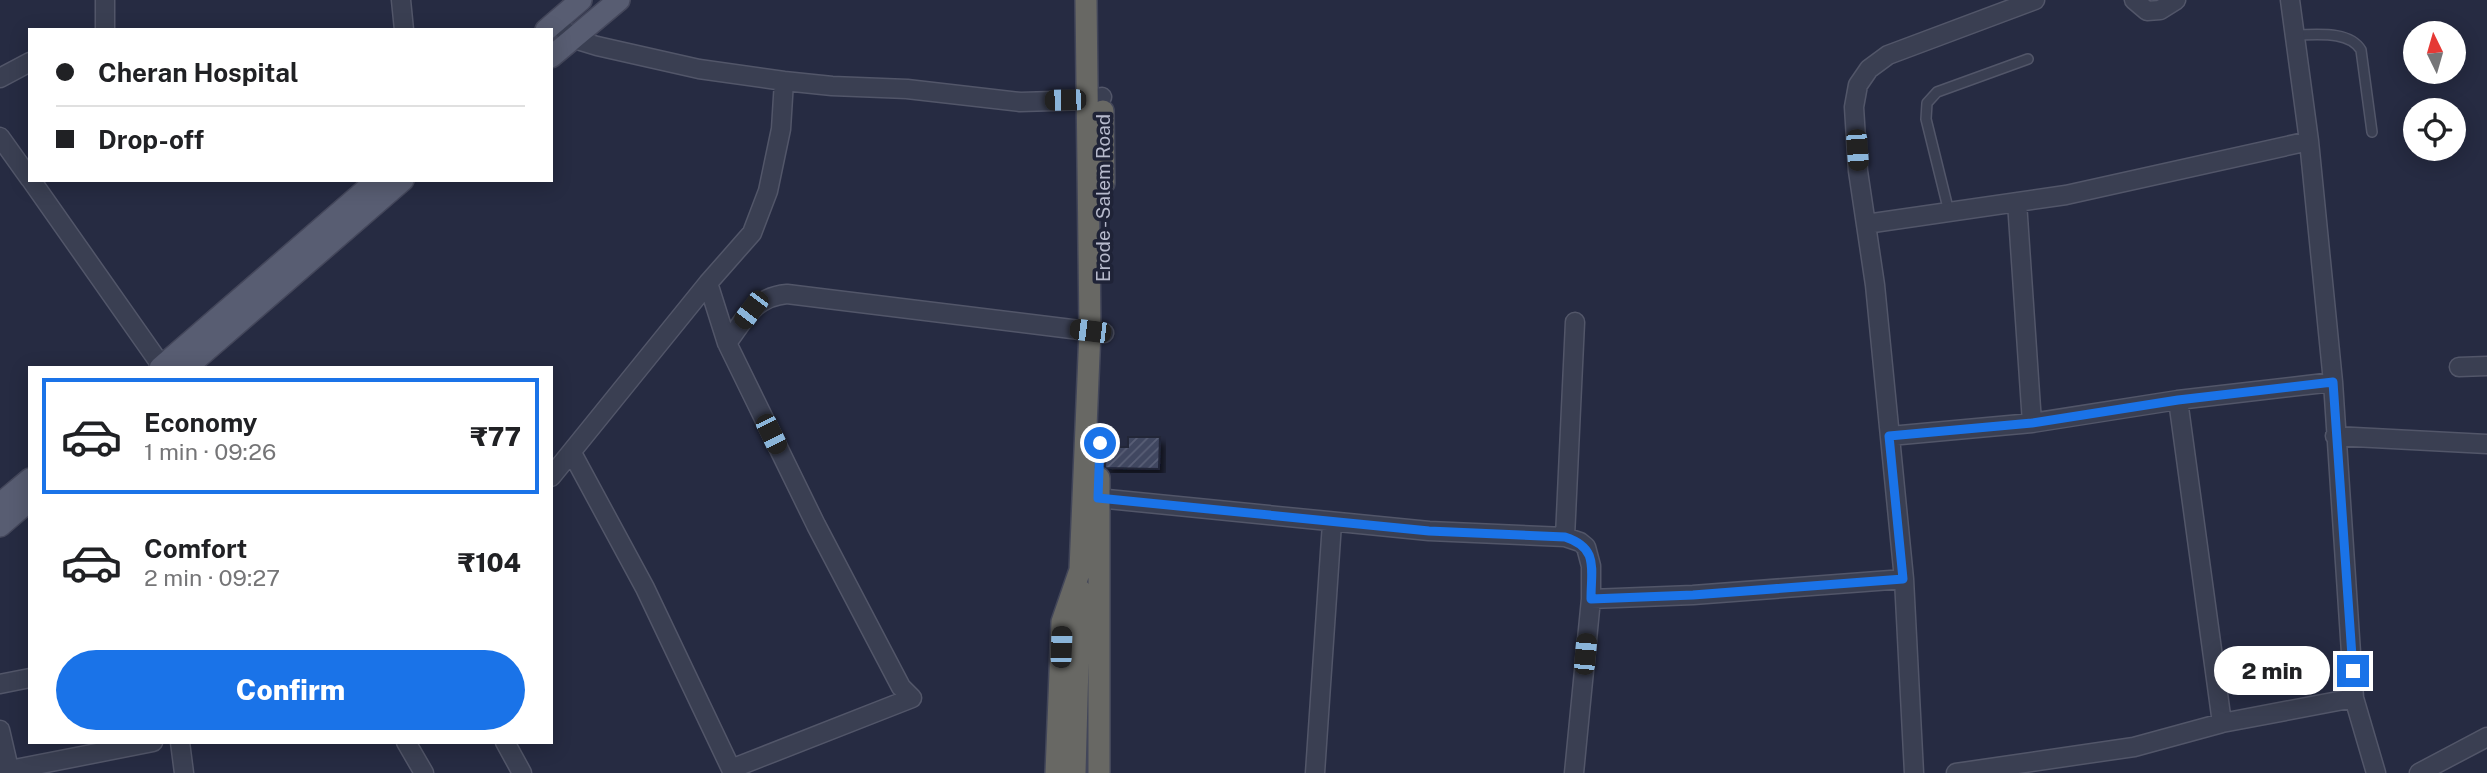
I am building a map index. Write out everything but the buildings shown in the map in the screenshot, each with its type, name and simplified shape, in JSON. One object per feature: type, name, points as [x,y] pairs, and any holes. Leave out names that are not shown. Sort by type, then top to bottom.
[{"type":"highway","name":"Erode - Salem Road","points":[[1086,0],[1095,98]]},
{"type":"highway","name":"Erode - Salem Road","points":[[1099,773],[1091,497],[1097,332],[1095,98],[1100,0]]},
{"type":"highway","name":"Erode - Salem Road","points":[[1056,773],[1062,622],[1080,570],[1091,497]]},
{"type":"highway","points":[[1075,773],[1080,570]]},
{"type":"main road","points":[[550,26],[582,0]]},
{"type":"main road","points":[[553,55],[619,0]]},
{"type":"main road","points":[[162,366],[375,182]]},
{"type":"main road","points":[[188,366],[401,182]]},
{"type":"main road","points":[[0,504],[28,481]]},
{"type":"main road","points":[[0,526],[28,502]]},
{"type":"street","points":[[105,0],[105,28]]},
{"type":"street","points":[[401,0],[404,28]]},
{"type":"street","points":[[1914,773],[1903,579],[1875,285],[1858,171],[1854,107],[1858,85],[1869,69],[1888,55],[2035,0]]},
{"type":"street","points":[[2134,0],[2147,11],[2160,10],[2176,0]]},
{"type":"street","points":[[2290,0],[2309,141],[2333,382],[2354,698],[2376,773]]},
{"type":"street","points":[[550,26],[574,39],[644,58],[784,81],[907,89],[1020,102],[1095,98]]},
{"type":"street","points":[[0,78],[28,63]]},
{"type":"street","points":[[553,475],[708,283],[752,233],[768,191],[781,129],[784,81]]},
{"type":"street","points":[[0,137],[28,177]]},
{"type":"street","points":[[1866,224],[2066,195],[2309,141]]},
{"type":"street","points":[[31,182],[160,366]]},
{"type":"street","points":[[2017,202],[2032,423]]},
{"type":"street","points":[[572,453],[645,588],[732,771],[912,698],[901,687],[822,536],[727,343],[708,283]]},
{"type":"street","points":[[727,343],[762,300],[787,294],[1097,332]]},
{"type":"street","points":[[1565,537],[1575,322]]},
{"type":"street","points":[[2459,367],[2487,366]]},
{"type":"street","points":[[1889,436],[2032,423],[2178,400],[2333,382]]},
{"type":"street","points":[[2178,400],[2222,723]]},
{"type":"street","points":[[2335,436],[2487,444]]},
{"type":"street","points":[[1091,497],[1332,523],[1429,531],[1565,537],[1580,542],[1586,547],[1591,566],[1591,599],[1574,773]]},
{"type":"street","points":[[1315,773],[1332,523]]},
{"type":"street","points":[[1591,599],[1693,595],[1903,579]]},
{"type":"street","points":[[0,684],[28,678]]},
{"type":"street","points":[[1956,773],[2134,747],[2222,723],[2354,698]]},
{"type":"street","points":[[0,730],[7,772],[143,744]]},
{"type":"street","points":[[2421,772],[2487,737]]},
{"type":"street","points":[[180,744],[184,773]]},
{"type":"street","points":[[407,744],[424,773]]},
{"type":"street","points":[[507,744],[523,773]]},
{"type":"lane","points":[[2295,35],[2323,35],[2356,41],[2361,50],[2372,132]]},
{"type":"lane","points":[[1949,212],[1926,119],[1927,103],[1937,92],[2028,59]]},
{"type":"route","points":[[1100,443],[1098,498],[1332,523],[1429,531],[1565,537],[1586,547],[1591,566],[1591,599],[1693,595],[1903,579],[1889,436],[2032,423],[2178,400],[2333,382],[2353,671]]}]
